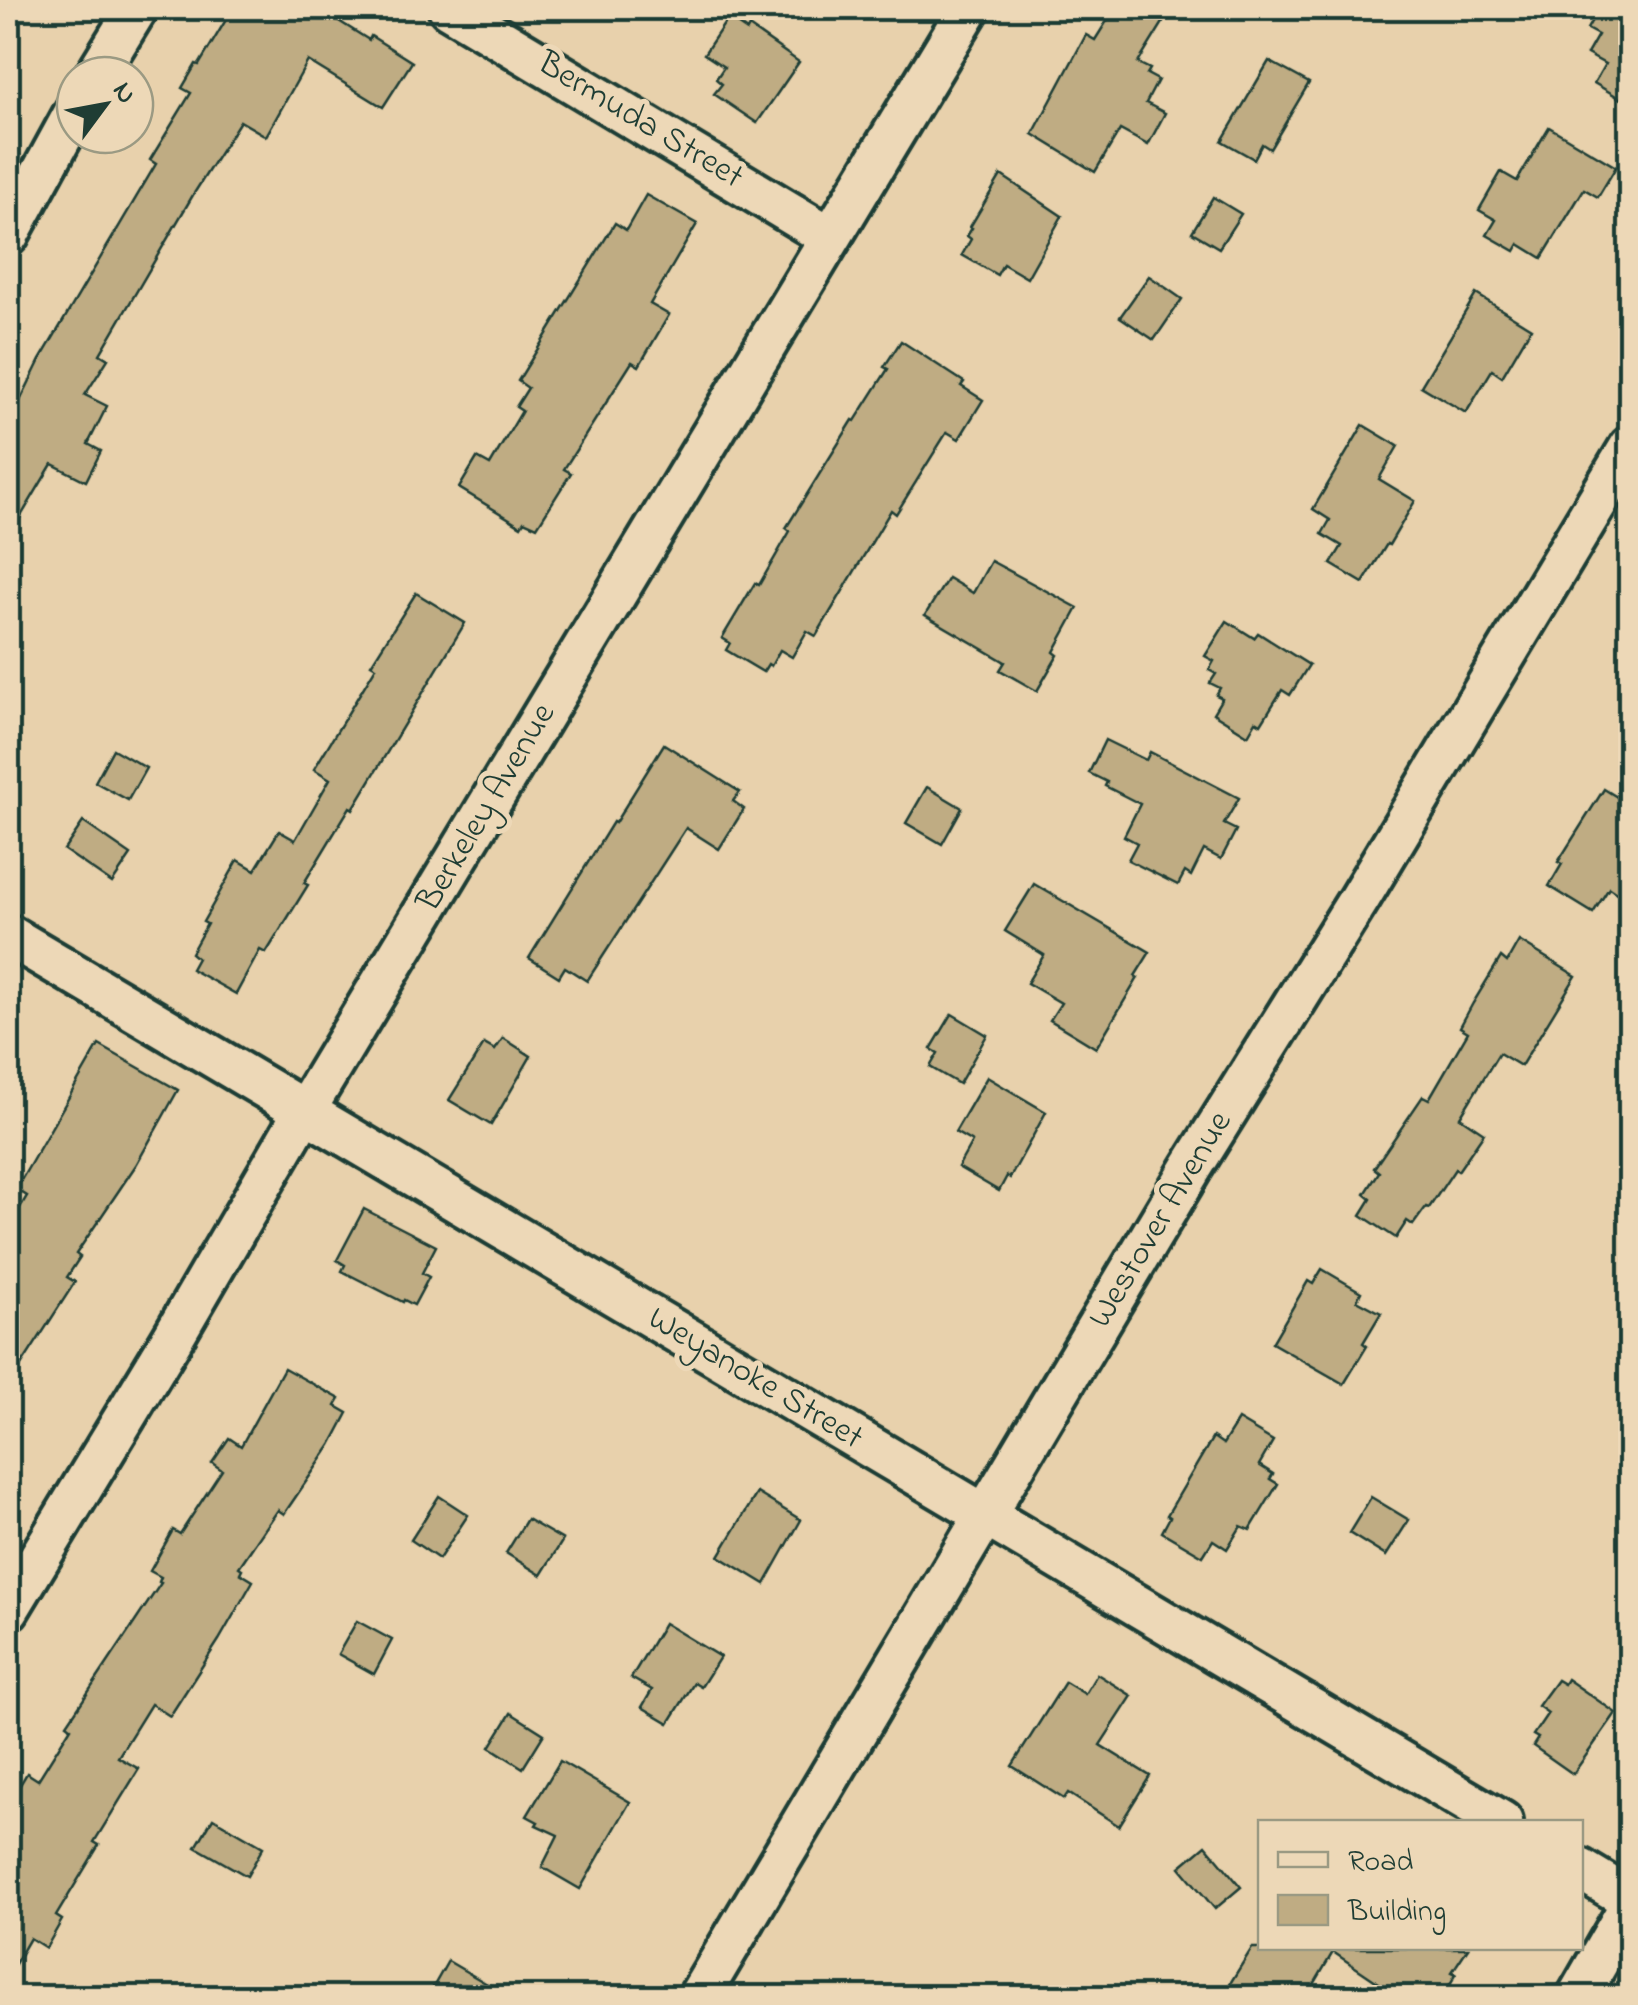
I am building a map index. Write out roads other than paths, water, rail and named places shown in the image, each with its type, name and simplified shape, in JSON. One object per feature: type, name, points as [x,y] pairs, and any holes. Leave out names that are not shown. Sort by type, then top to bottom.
[{"type":"street","points":[[108,55],[137,8]]},
{"type":"street","name":"Bermuda Street","points":[[449,8],[830,237]]},
{"type":"street","name":"Berkeley Avenue","points":[[12,1593],[172,1339],[305,1110],[969,8]]},
{"type":"street","points":[[8,234],[55,148]]},
{"type":"street","name":"Westover Avenue","points":[[698,1998],[1182,1183],[1360,898],[1630,447]]},
{"type":"street","name":"Weyanoke Street","points":[[8,935],[1499,1820]]},
{"type":"street","points":[[1583,1871],[1630,1898]]},
{"type":"street","points":[[1577,1998],[1630,1906]]}]
